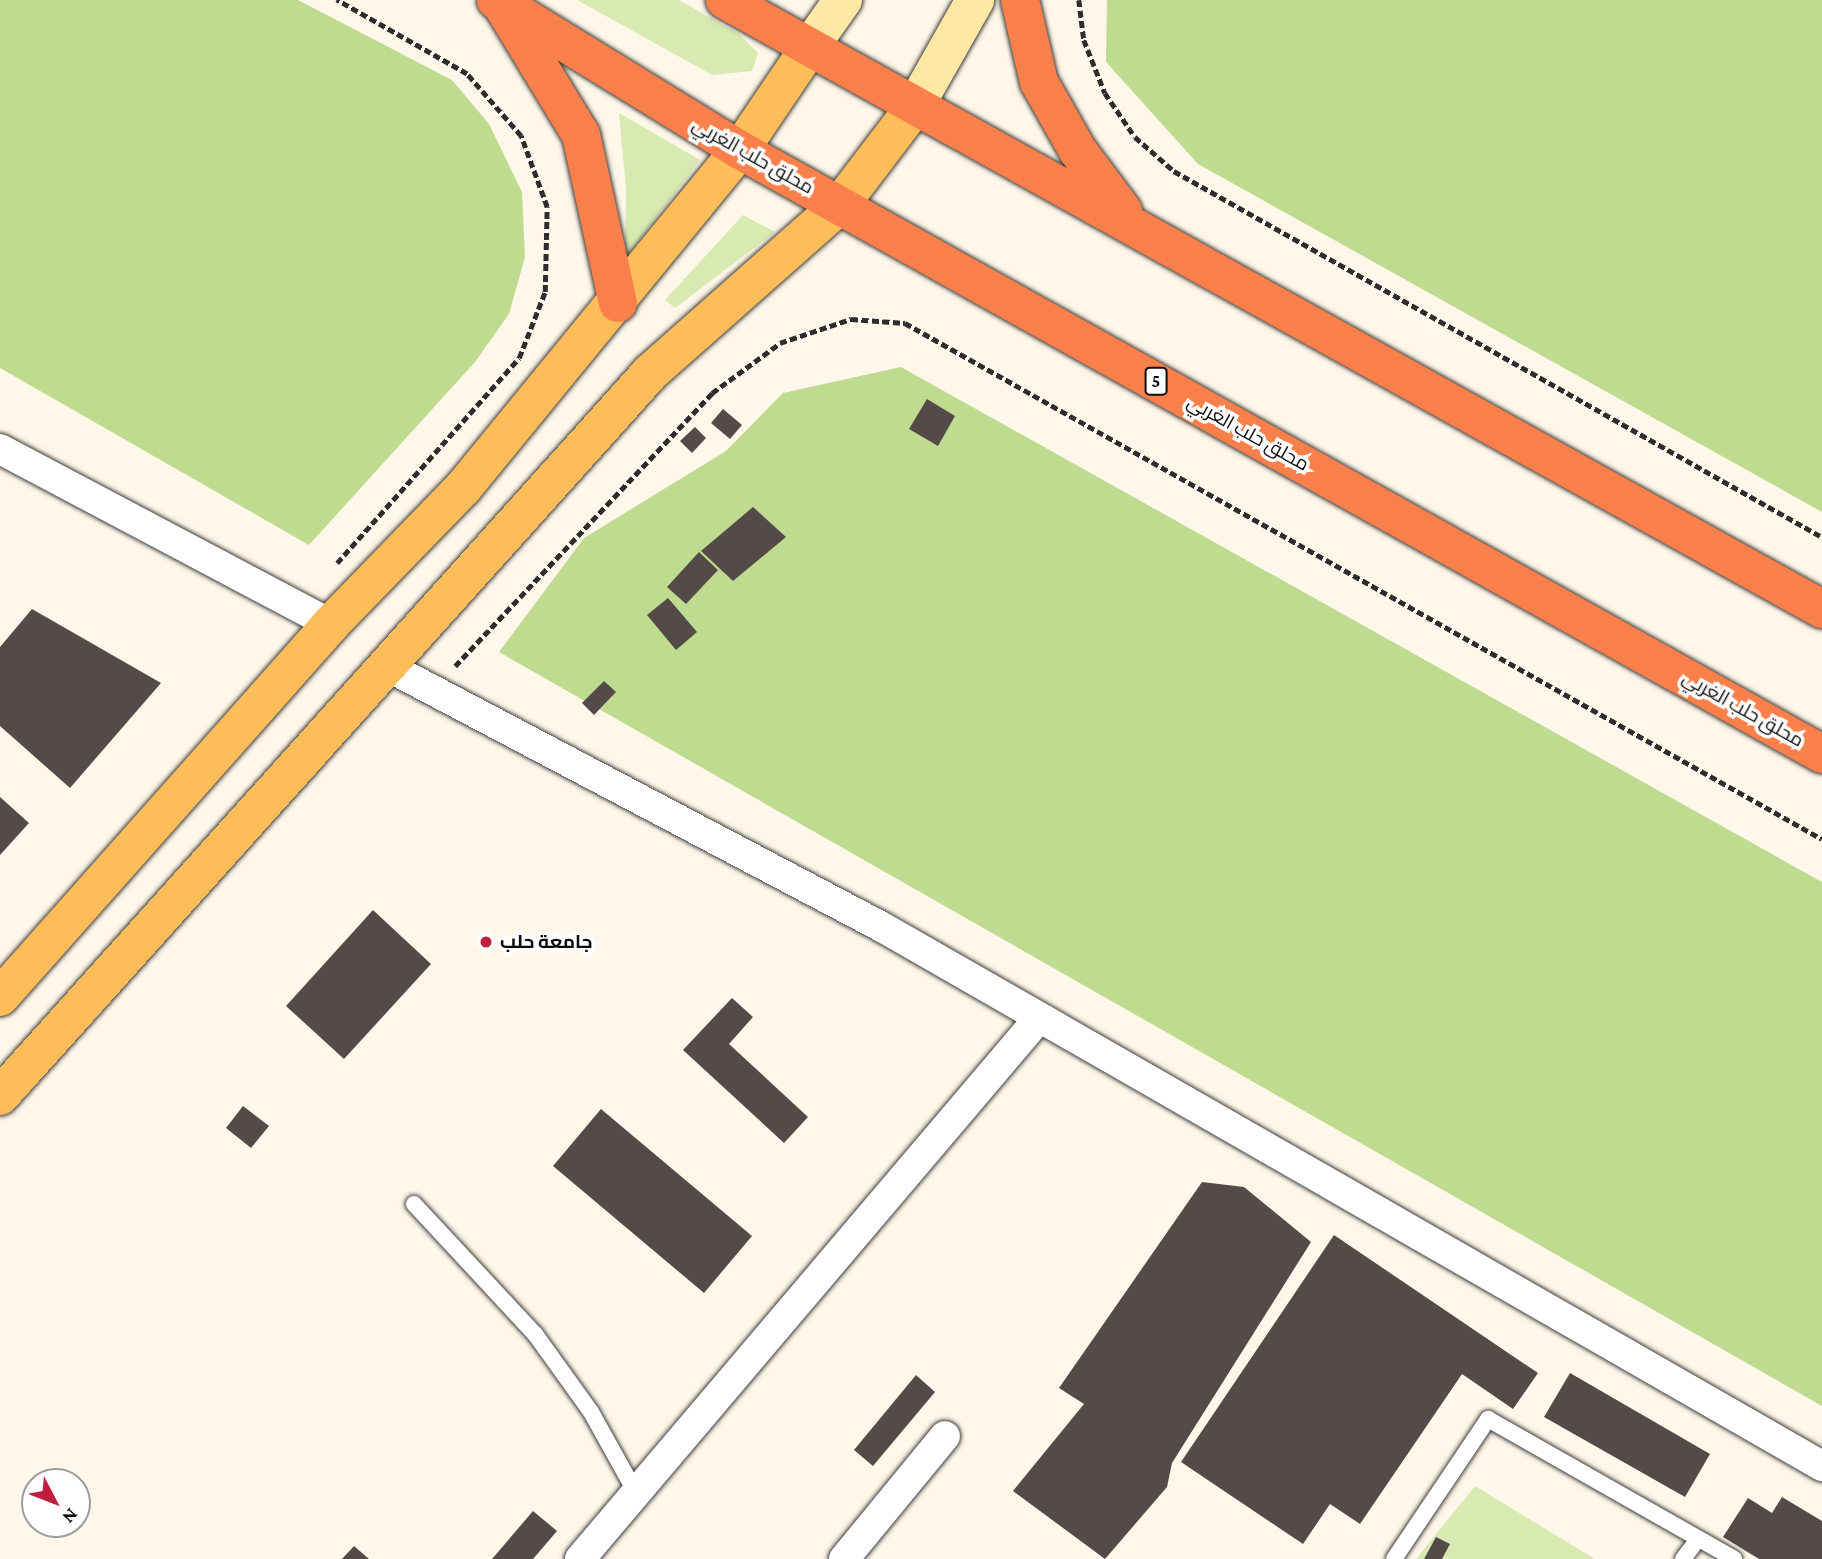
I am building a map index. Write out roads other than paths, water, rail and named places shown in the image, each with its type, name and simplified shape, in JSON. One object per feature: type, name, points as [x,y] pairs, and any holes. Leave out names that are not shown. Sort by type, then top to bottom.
[{"type":"highway","points":[[725,0],[914,108],[1129,218],[1822,609]]},
{"type":"highway","points":[[1020,0],[1039,82],[1078,151],[1129,218]]},
{"type":"highway","points":[[498,1],[581,135],[618,303]]},
{"type":"highway","name":"محلق حلب الغربي","points":[[498,1],[740,150],[1822,754]]},
{"type":"main road","points":[[0,997],[331,624],[463,488],[618,303],[740,150],[809,48]]},
{"type":"main road","points":[[0,1096],[650,373],[840,205],[914,108]]},
{"type":"street","points":[[809,48],[843,0]]},
{"type":"street","points":[[914,108],[975,0]]},
{"type":"street","points":[[0,449],[331,624]]},
{"type":"street","points":[[385,665],[1039,1018],[1822,1466]]},
{"type":"street","points":[[580,1559],[1039,1018]]},
{"type":"street","points":[[844,1559],[944,1436]]},
{"type":"lane","points":[[414,1204],[535,1334],[592,1412],[636,1493]]},
{"type":"lane","points":[[1394,1559],[1488,1419],[1734,1559]]},
{"type":"lane","points":[[1683,1559],[1698,1539]]},
{"type":"place","name":"جامعة حلب","points":[[486,942]]}]
